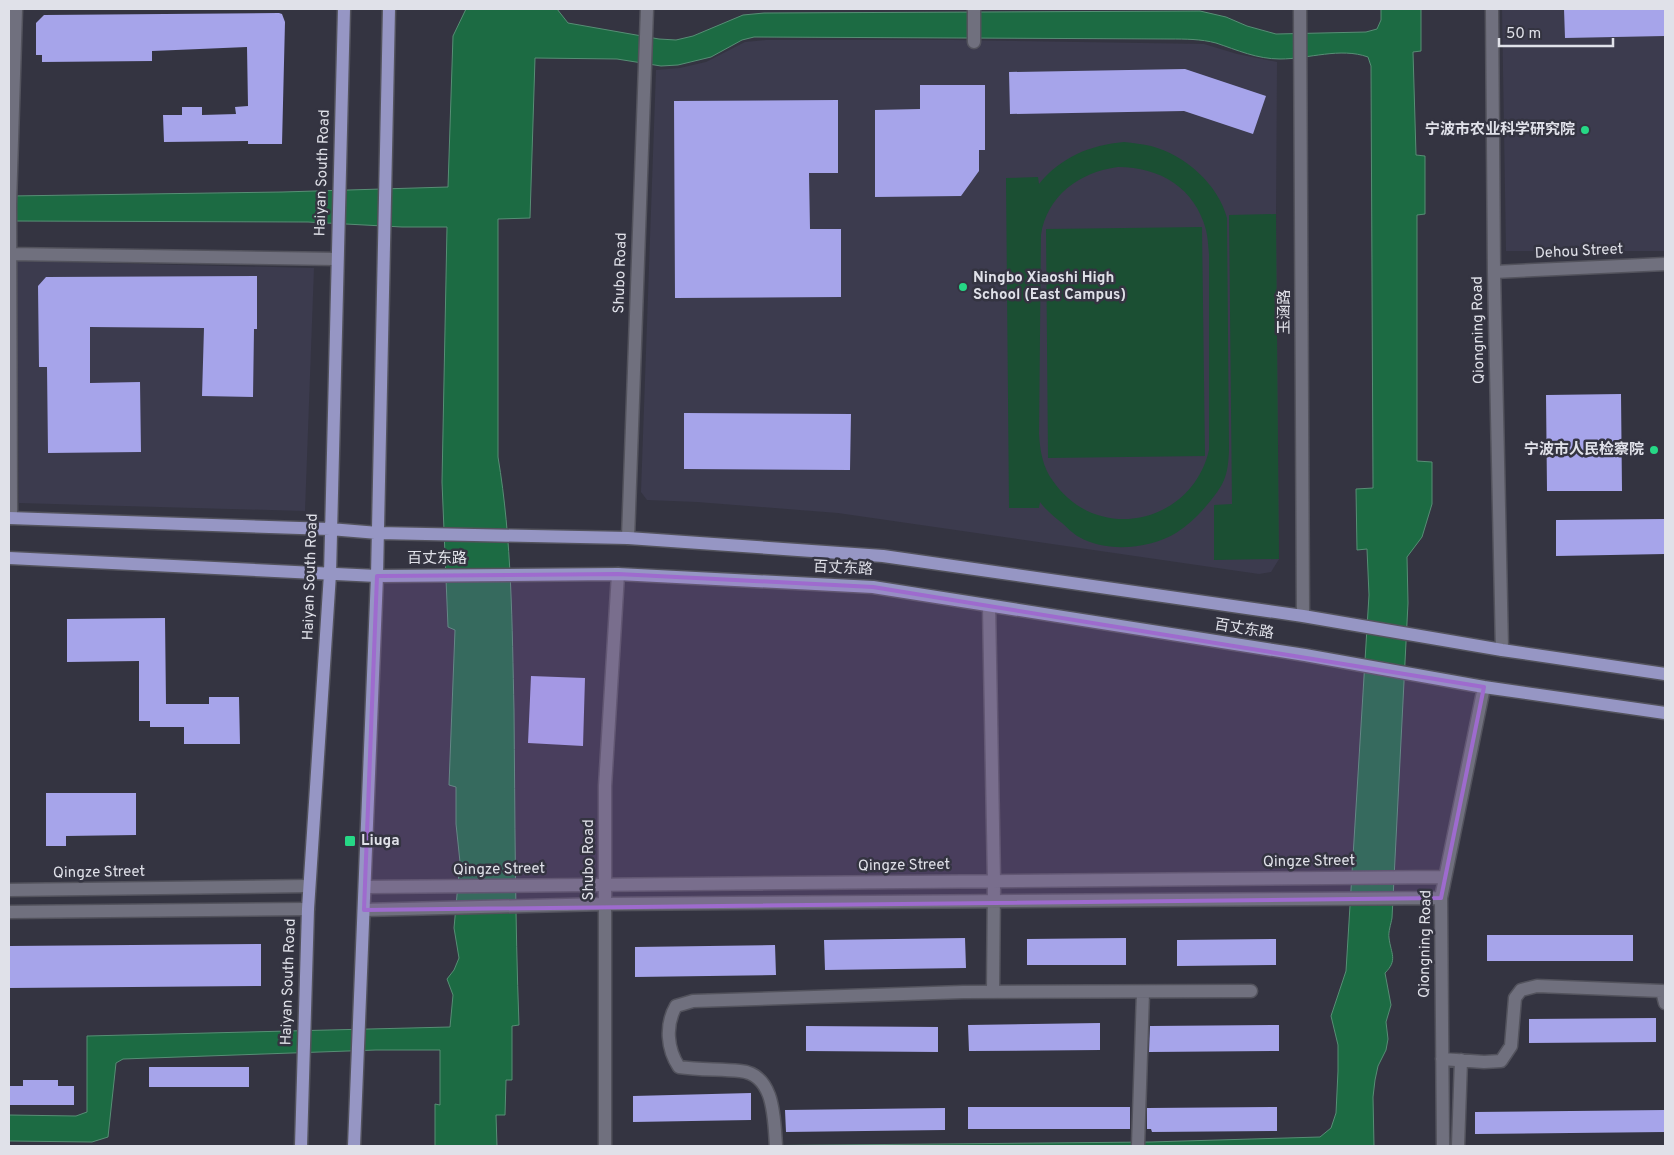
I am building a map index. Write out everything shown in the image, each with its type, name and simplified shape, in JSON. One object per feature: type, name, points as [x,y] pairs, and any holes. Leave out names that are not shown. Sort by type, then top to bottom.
[{"type":"main road","name":"Haiyan South Road","points":[[301,1146],[309,886],[330,574],[344,9]]},
{"type":"main road","points":[[354,1146],[377,576],[389,9]]},
{"type":"main road","name":"百丈东路","points":[[10,518],[378,532],[628,538],[883,556],[1304,616],[1502,650],[1665,674]]},
{"type":"main road","name":"百丈东路","points":[[9,558],[377,576],[618,574],[873,587],[1295,654],[1484,687],[1665,713]]},
{"type":"street","points":[[10,518],[9,254],[16,9]]},
{"type":"street","name":"Shubo Road","points":[[628,538],[647,9]]},
{"type":"street","points":[[974,9],[974,42]]},
{"type":"street","name":"玉涵路","points":[[1300,9],[1304,616]]},
{"type":"street","name":"Qiongning Road","points":[[1492,9],[1494,272],[1502,650]]},
{"type":"street","points":[[9,254],[337,259]]},
{"type":"street","name":"Dehou Street","points":[[1494,272],[1665,264]]},
{"type":"street","name":"Shubo Road","points":[[605,1146],[605,786],[618,574]]},
{"type":"street","points":[[990,606],[994,882],[993,992]]},
{"type":"street","name":"Qiongning Road","points":[[1443,1146],[1440,898],[1484,687]]},
{"type":"street","name":"Qingze Street","points":[[364,887],[1444,877]]},
{"type":"street","name":"Qingze Street","points":[[9,890],[309,886]]},
{"type":"street","points":[[364,910],[605,904],[1440,898]]},
{"type":"street","points":[[9,912],[308,909]]},
{"type":"street","points":[[1442,1059],[1484,1062],[1501,1061],[1511,1046],[1515,998],[1521,990],[1537,986],[1664,991],[1665,1003]]},
{"type":"street","points":[[776,1146],[774,1119],[768,1092],[759,1078],[742,1071],[700,1070],[678,1067],[672,1057],[669,1039],[671,1015],[676,1006],[692,1001],[993,992],[1250,991]]},
{"type":"street","points":[[1138,1146],[1143,992]]},
{"type":"street","points":[[1458,1146],[1461,1060]]},
{"type":"highlighted area","points":[[618,574],[873,587],[1484,687],[1441,898],[364,910],[377,576]]},
{"type":"shaded area","points":[[466,9],[557,9],[568,23],[659,39],[676,40],[693,36],[743,15],[764,13],[1200,11],[1226,17],[1247,26],[1276,34],[1366,32],[1377,29],[1381,20],[1381,9],[1421,9],[1421,51],[1413,52],[1416,155],[1425,156],[1425,214],[1417,215],[1417,461],[1432,462],[1432,504],[1422,537],[1407,557],[1408,603],[1392,918],[1389,931],[1393,960],[1385,973],[1391,1005],[1386,1022],[1388,1039],[1386,1050],[1378,1066],[1375,1080],[1373,1097],[1374,1146],[726,1146],[1150,1142],[1320,1137],[1331,1128],[1336,1113],[1338,1045],[1331,1016],[1346,971],[1369,595],[1367,549],[1357,550],[1356,489],[1373,488],[1371,66],[1368,57],[1357,54],[1335,53],[1291,59],[1272,59],[1247,54],[1216,43],[1187,39],[754,37],[742,40],[711,57],[678,65],[661,66],[617,59],[535,58],[530,218],[498,219],[498,457],[509,551],[512,615],[519,1025],[512,1026],[512,1080],[506,1080],[505,1115],[496,1115],[497,1146],[435,1146],[435,1104],[440,1105],[440,1050],[376,1050],[123,1059],[116,1063],[108,1137],[92,1142],[9,1141],[9,1115],[76,1116],[87,1112],[87,1036],[450,1027],[453,995],[447,979],[454,970],[459,958],[454,928],[460,862],[456,824],[456,787],[449,785],[455,630],[448,627],[442,482],[447,227],[402,227],[308,222],[9,221],[9,196],[282,192],[448,187],[453,36]]},
{"type":"shaded area","name":"宁波市农业科学研究院","points":[[1502,9],[1665,9],[1665,251],[1506,251]]},
{"type":"shaded area","name":"Ningbo Xiaoshi High School (East Campus)","points":[[766,40],[952,40],[1204,44],[1237,54],[1277,62],[1276,214],[1279,559],[1271,572],[1259,574],[838,513],[647,500],[641,492],[656,70],[680,68],[706,62],[745,42]]},
{"type":"shaded area","points":[[1124,142],[1141,144],[1164,150],[1176,156],[1188,164],[1208,183],[1223,206],[1227,218],[1229,450],[1226,474],[1213,498],[1189,524],[1176,533],[1153,543],[1128,547],[1102,545],[1079,537],[1040,502],[1039,508],[1009,508],[1006,178],[1038,177],[1039,184],[1057,166],[1077,154],[1088,149]],"holes":[[[1118,167],[1148,171],[1174,183],[1194,202],[1206,230],[1209,254],[1209,450],[1199,475],[1184,495],[1164,509],[1141,517],[1117,519],[1094,514],[1072,501],[1053,481],[1043,459],[1039,434],[1041,235],[1044,221],[1050,209],[1067,188],[1090,174]]]},
{"type":"shaded area","points":[[1276,214],[1279,559],[1214,560],[1214,505],[1232,504],[1229,215]]},
{"type":"shaded area","points":[[1202,227],[1205,456],[1048,458],[1046,229]]},
{"type":"shaded area","points":[[17,261],[314,268],[305,511],[19,503]]},
{"type":"building","points":[[1564,9],[1665,9],[1665,36],[1565,38]]},
{"type":"building","points":[[282,14],[285,22],[282,144],[248,144],[248,141],[164,142],[163,115],[182,115],[182,107],[202,107],[202,115],[236,114],[235,107],[248,106],[247,47],[152,51],[152,61],[42,62],[42,55],[36,55],[36,23],[44,15]]},
{"type":"building","points":[[1185,69],[1266,96],[1253,134],[1184,111],[1010,114],[1009,72]]},
{"type":"building","points":[[920,85],[985,85],[985,150],[979,150],[979,171],[961,196],[875,197],[875,110],[920,109]]},
{"type":"building","points":[[838,100],[838,173],[809,173],[810,229],[841,229],[841,297],[675,298],[674,101]]},
{"type":"building","points":[[257,276],[257,329],[254,329],[253,397],[202,396],[204,328],[90,327],[90,383],[140,382],[141,452],[48,453],[47,367],[39,367],[38,286],[46,277]]},
{"type":"building","points":[[1621,394],[1622,491],[1547,491],[1546,395]]},
{"type":"building","points":[[684,413],[851,414],[850,470],[684,469]]},
{"type":"building","points":[[1665,519],[1665,554],[1556,556],[1556,520]]},
{"type":"building","points":[[165,618],[166,704],[209,704],[209,697],[239,697],[240,744],[184,744],[184,727],[150,727],[150,721],[139,721],[139,661],[67,662],[67,619]]},
{"type":"building","points":[[531,676],[585,678],[583,746],[528,743]]},
{"type":"building","points":[[46,793],[136,793],[136,835],[66,836],[66,846],[46,846]]},
{"type":"building","points":[[1487,935],[1633,935],[1633,961],[1487,961]]},
{"type":"building","points":[[965,938],[966,968],[825,970],[824,940]]},
{"type":"building","points":[[1126,938],[1126,965],[1027,965],[1027,939]]},
{"type":"building","points":[[1276,939],[1276,965],[1177,966],[1177,940]]},
{"type":"building","points":[[261,944],[261,986],[9,988],[9,946]]},
{"type":"building","points":[[775,945],[776,975],[635,977],[635,947]]},
{"type":"building","points":[[1656,1018],[1656,1042],[1529,1043],[1529,1019]]},
{"type":"building","points":[[1100,1023],[1100,1050],[969,1051],[968,1025]]},
{"type":"building","points":[[1279,1025],[1279,1051],[1149,1052],[1150,1026]]},
{"type":"building","points":[[806,1026],[938,1027],[938,1052],[806,1051]]},
{"type":"building","points":[[149,1067],[249,1067],[249,1087],[149,1087]]},
{"type":"building","points":[[23,1080],[58,1080],[58,1086],[74,1086],[74,1105],[9,1105],[9,1086],[23,1086]]},
{"type":"building","points":[[751,1093],[751,1120],[633,1122],[633,1096]]},
{"type":"building","points":[[968,1107],[1130,1107],[1130,1129],[968,1129]]},
{"type":"building","points":[[1277,1107],[1277,1131],[1152,1132],[1151,1129],[1147,1129],[1147,1108]]},
{"type":"building","points":[[945,1108],[945,1130],[786,1132],[785,1110]]},
{"type":"building","points":[[1665,1110],[1665,1132],[1475,1134],[1475,1112]]},
{"type":"place","name":"宁波市农业科学研究院","points":[[1585,130]]},
{"type":"place","name":"Ningbo Xiaoshi High School (East Campus)","points":[[963,287]]},
{"type":"place","name":"宁波市人民检察院","points":[[1654,450]]},
{"type":"place","name":"Liuga","points":[[350,841]]}]
